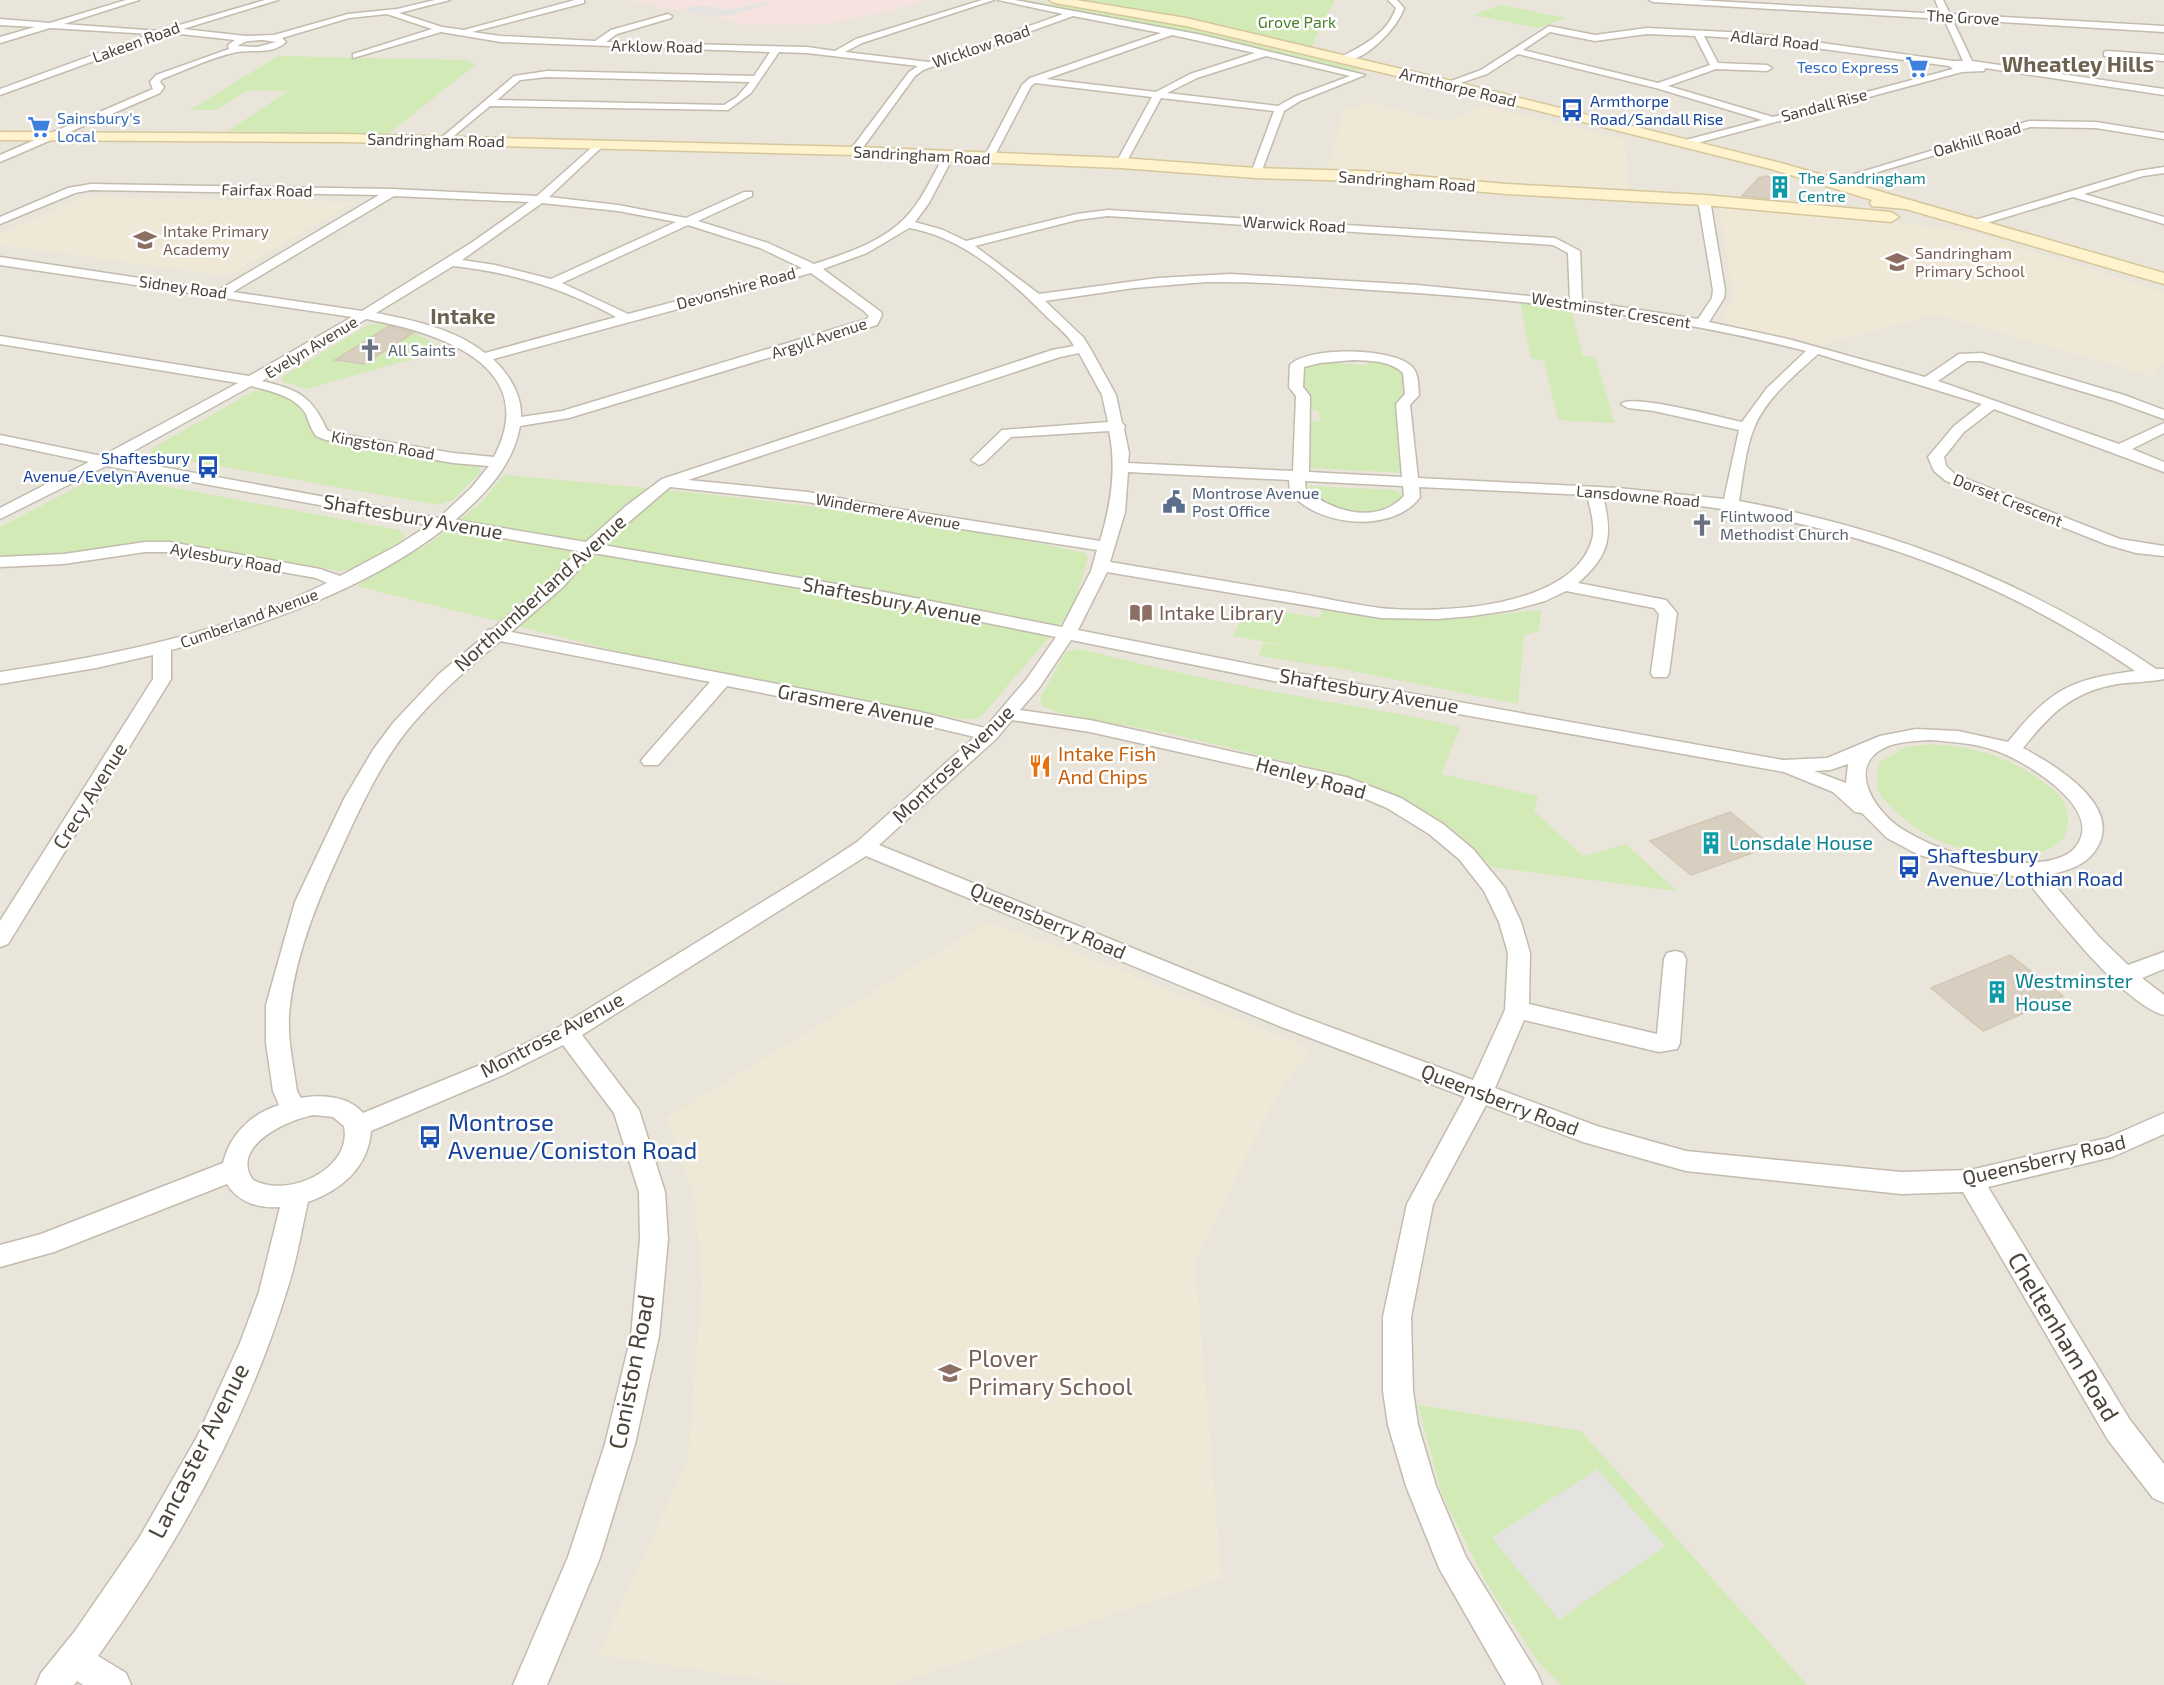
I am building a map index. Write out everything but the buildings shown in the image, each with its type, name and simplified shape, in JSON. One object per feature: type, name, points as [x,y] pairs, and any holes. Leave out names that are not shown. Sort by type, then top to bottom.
[{"type":"street","points":[[0,40],[135,0]]},
{"type":"street","name":"Lakeen Road","points":[[0,92],[162,32],[274,0]]},
{"type":"street","points":[[0,22],[249,39],[274,38],[348,16],[388,12],[446,0]]},
{"type":"street","points":[[838,52],[859,40],[990,0]]},
{"type":"street","points":[[1002,0],[1173,32],[1359,75]]},
{"type":"street","name":"Armthorpe Road","points":[[1055,0],[1186,22],[1686,143],[1830,183],[1856,192],[1894,210]]},
{"type":"street","points":[[1344,59],[1377,42],[1385,34],[1398,16],[1400,8],[1392,0]]},
{"type":"street","name":"The Grove","points":[[1653,0],[2164,29]]},
{"type":"street","points":[[1939,0],[1971,67],[2164,94]]},
{"type":"street","points":[[460,32],[581,1]]},
{"type":"street","name":"Arklow Road","points":[[388,12],[400,18],[441,29],[501,39],[597,45],[838,52],[928,64]]},
{"type":"street","name":"Wicklow Road","points":[[855,151],[912,74],[928,64],[1074,13]]},
{"type":"street","points":[[597,45],[614,32],[668,16]]},
{"type":"street","points":[[356,56],[393,42],[441,29]]},
{"type":"street","name":"Adlard Road","points":[[1517,51],[1549,29],[1627,46]]},
{"type":"street","name":"Adlard Road","points":[[1595,38],[1637,31],[1756,37],[1953,64],[1955,67],[1971,67]]},
{"type":"street","points":[[162,32],[235,47],[268,48],[282,42],[274,38]]},
{"type":"street","points":[[988,159],[1027,85],[1034,80],[1173,32]]},
{"type":"street","points":[[1698,33],[1715,66]]},
{"type":"street","points":[[0,159],[157,91],[159,87],[155,82],[159,77],[235,47],[249,39]]},
{"type":"street","points":[[487,103],[732,110],[757,79],[776,49]]},
{"type":"street","points":[[1448,84],[1484,72],[1517,51],[1659,86],[1772,119]]},
{"type":"street","points":[[1121,163],[1158,95],[1181,81],[1266,53]]},
{"type":"street","points":[[2107,54],[2164,58]]},
{"type":"street","points":[[1659,86],[1715,66],[1767,68]]},
{"type":"street","name":"Sandall Rise","points":[[1686,143],[1971,67]]},
{"type":"street","points":[[1034,80],[1280,109],[1297,99],[1379,68]]},
{"type":"street","points":[[444,141],[522,73],[757,79]]},
{"type":"street","points":[[1256,173],[1280,109]]},
{"type":"street","name":"Oakhill Road","points":[[1830,183],[2029,124],[2096,125],[2164,136]]},
{"type":"street","name":"Sandringham Road","points":[[0,136],[321,137],[855,151],[988,159],[1121,163],[1256,173],[1364,176],[1506,189],[1704,200],[1842,212],[1894,210]]},
{"type":"street","name":"Evelyn Avenue","points":[[0,513],[105,461],[252,381],[365,315],[484,240],[541,198],[599,144]]},
{"type":"street","name":"Devonshire Road","points":[[483,358],[811,268],[866,248],[906,224],[918,210],[948,157]]},
{"type":"street","points":[[1976,223],[2142,173],[2163,170]]},
{"type":"street","name":"Fairfax Road","points":[[0,221],[72,190],[91,187],[392,192],[541,198]]},
{"type":"street","points":[[222,293],[392,192]]},
{"type":"street","name":"Armthorpe Road","points":[[1856,192],[1873,207],[1894,210]]},
{"type":"street","points":[[552,283],[748,194]]},
{"type":"street","points":[[2073,194],[2164,220]]},
{"type":"street","name":"Argyll Avenue","points":[[514,422],[564,415],[872,322],[876,315],[844,289],[811,268],[766,246],[690,221],[590,203],[541,198]]},
{"type":"street","points":[[1701,324],[1718,298],[1719,290],[1704,200]]},
{"type":"street","name":"Sandringham Road","points":[[1842,212],[1873,207]]},
{"type":"street","points":[[1894,210],[1976,223],[2164,279]]},
{"type":"street","name":"Warwick Road","points":[[963,245],[1077,217],[1108,213],[1555,242],[1574,251],[1576,304]]},
{"type":"street","name":"Montrose Avenue","points":[[358,1126],[494,1069],[567,1033],[864,847],[989,735],[1008,714],[1068,635],[1103,566],[1119,509],[1123,467],[1118,426],[1107,389],[1083,348],[1063,322],[1039,298],[963,245],[925,227],[906,224]]},
{"type":"street","name":"Sidney Road","points":[[0,261],[365,315]]},
{"type":"street","points":[[449,262],[503,270],[552,283],[602,303],[627,318]]},
{"type":"street","name":"Westminster Crescent","points":[[1039,298],[1138,283],[1201,277],[1412,288],[1576,304],[1701,324],[1814,351],[1926,382],[2164,467]]},
{"type":"street","name":"Cumberland Avenue","points":[[0,678],[51,671],[162,648],[273,613],[343,582],[404,550],[442,523],[477,492],[501,462],[514,422],[511,394],[501,376],[483,358],[461,343],[433,331],[365,315]]},
{"type":"street","name":"Kingston Road","points":[[0,340],[252,381],[295,397],[311,411],[321,433],[331,437],[453,458],[501,462]]},
{"type":"street","name":"Northumberland Avenue","points":[[293,1109],[285,1091],[279,1052],[278,1005],[306,902],[354,799],[380,754],[400,727],[446,678],[494,634],[557,583],[589,548],[647,496],[667,482],[1057,353],[1083,348]]},
{"type":"street","points":[[1731,505],[1747,427],[1777,384],[1814,351]]},
{"type":"street","points":[[1320,357],[1389,359],[1406,368],[1410,374],[1412,395],[1402,404],[1410,482],[1411,500],[1393,513],[1379,517],[1342,516],[1325,511],[1305,500],[1298,492],[1303,396],[1296,387],[1298,365],[1320,357]]},
{"type":"street","points":[[1926,382],[1964,357],[1982,357],[2119,398],[2164,415]]},
{"type":"street","points":[[1628,404],[1654,407],[1747,427]]},
{"type":"street","name":"Dorset Crescent","points":[[1991,404],[1959,429],[1936,457],[1939,468],[1951,478],[2114,542],[2136,548],[2164,551]]},
{"type":"street","points":[[979,460],[1006,433],[1118,426]]},
{"type":"street","points":[[2119,450],[2164,427]]},
{"type":"street","name":"Shaftesbury Avenue","points":[[0,439],[105,461],[442,523],[884,597],[1262,673],[1784,766],[1840,788],[1893,832],[1936,855],[1993,870],[2044,870],[2067,864],[2086,849],[2093,831],[2089,812],[2069,786],[2031,759],[2011,750],[1971,738],[1931,734],[1905,736],[1830,764],[1784,766]]},
{"type":"street","name":"Lansdowne Road","points":[[1123,467],[1594,491],[1731,505],[1839,529],[1947,564],[2051,610],[2158,674]]},
{"type":"street","name":"Windermere Avenue","points":[[667,482],[808,497],[885,512],[1108,547]]},
{"type":"street","points":[[1103,566],[1340,608],[1413,615],[1453,614],[1512,605],[1564,585],[1583,571],[1593,558],[1600,542],[1601,525],[1594,491]]},
{"type":"street","name":"Aylesbury Road","points":[[0,562],[42,561],[145,547],[170,547],[320,574],[343,582]]},
{"type":"street","points":[[1564,585],[1660,604],[1665,608],[1668,613],[1660,673]]},
{"type":"street","name":"Grasmere Avenue","points":[[494,634],[920,718],[989,735]]},
{"type":"street","name":"Crecy Avenue","points":[[0,939],[162,679],[162,648]]},
{"type":"street","points":[[2011,750],[2050,705],[2069,693],[2105,682],[2158,674]]},
{"type":"street","points":[[651,761],[722,680]]},
{"type":"street","name":"Henley Road","points":[[1008,714],[1090,726],[1346,783],[1394,803],[1436,830],[1466,854],[1494,888],[1510,922],[1519,952],[1518,1010],[1480,1093]]},
{"type":"street","points":[[1874,746],[1859,759],[1854,781],[1859,796],[1875,817]]},
{"type":"street","name":"Queensberry Road","points":[[864,847],[1287,1020],[1592,1135],[1686,1161],[1901,1183],[1970,1181],[2112,1148],[2164,1123]]},
{"type":"street","points":[[2030,870],[2091,944],[2123,976],[2164,1007]]},
{"type":"street","points":[[1518,1010],[1659,1043],[1668,1043],[1675,959]]},
{"type":"street","points":[[2123,976],[2164,960]]},
{"type":"street","name":"Coniston Road","points":[[530,1685],[584,1558],[620,1444],[645,1336],[654,1239],[652,1192],[626,1110],[567,1033]]},
{"type":"street","points":[[1480,1093],[1420,1204],[1396,1317],[1398,1391],[1403,1425],[1421,1486],[1455,1568],[1525,1685]]},
{"type":"street","points":[[314,1105],[338,1108],[351,1116],[358,1126],[359,1140],[346,1166],[319,1186],[296,1195],[274,1197],[255,1194],[247,1190],[237,1179],[234,1170],[236,1154],[249,1135],[266,1121],[293,1109],[314,1105]]},
{"type":"street","points":[[0,1256],[55,1240],[234,1170]]},
{"type":"street","name":"Cheltenham Road","points":[[1970,1181],[2119,1430],[2164,1488]]},
{"type":"street","name":"Lancaster Avenue","points":[[53,1685],[74,1660],[125,1586],[181,1497],[220,1419],[273,1291],[296,1195]]},
{"type":"street","points":[[74,1660],[114,1685]]},
{"type":"shaded area","points":[[0,0],[2164,0],[2164,1685],[0,1685]]},
{"type":"shaded area","points":[[628,0],[925,0],[890,11],[828,24],[747,25]]},
{"type":"shaded area","points":[[766,1],[772,3],[714,18],[681,10],[698,5],[729,10]]},
{"type":"shaded area","points":[[1369,102],[1447,122],[1484,106],[1624,139],[1629,189],[1327,171],[1343,112]]},
{"type":"shaded area","name":"Intake Primary Academy","points":[[81,198],[354,202],[227,276],[0,245],[0,234]]},
{"type":"shaded area","name":"Sandringham Primary School","points":[[1719,208],[1912,224],[1970,232],[2164,292],[2164,362],[2153,376],[1936,314],[1822,345],[1733,325],[1724,321],[1722,317],[1733,299]]},
{"type":"shaded area","name":"Plover Primary School","points":[[988,922],[1108,965],[1311,1049],[1275,1097],[1195,1261],[1222,1579],[891,1685],[802,1685],[598,1655],[688,1460],[702,1286],[695,1198],[666,1118]]},
{"type":"shaded area","points":[[1597,1469],[1665,1546],[1559,1620],[1492,1538]]},
{"type":"green space","points":[[1011,0],[1026,0],[1158,21],[1364,70],[1349,71],[1234,44]]},
{"type":"green space","name":"Grove Park","points":[[1077,0],[1335,0],[1311,47]]},
{"type":"green space","points":[[1502,5],[1566,18],[1538,28],[1473,15]]},
{"type":"green space","points":[[278,56],[467,60],[475,65],[387,135],[228,131],[288,91],[248,90],[216,110],[190,110]]},
{"type":"green space","points":[[1520,301],[1570,307],[1583,356],[1595,357],[1615,423],[1558,420],[1544,361],[1531,358]]},
{"type":"green space","points":[[379,323],[409,329],[443,349],[306,389],[282,381],[282,377],[366,326]]},
{"type":"green space","points":[[1341,360],[1342,364],[1367,365],[1369,361],[1391,363],[1403,372],[1403,473],[1310,468],[1308,422],[1320,421],[1318,411],[1310,409],[1306,390],[1302,385],[1303,368],[1306,364]]},
{"type":"green space","points":[[263,390],[288,398],[305,415],[313,431],[475,465],[480,468],[481,472],[453,500],[438,505],[151,454],[151,449],[254,391]]},
{"type":"green space","points":[[504,475],[650,488],[869,514],[1013,538],[1085,553],[1088,558],[1072,610],[979,719],[961,719],[629,654],[356,586],[431,542],[481,503]]},
{"type":"green space","points":[[111,476],[399,530],[405,536],[353,569],[340,571],[176,542],[131,544],[50,556],[0,558],[0,527],[95,478]]},
{"type":"green space","points":[[1310,486],[1396,490],[1405,498],[1389,510],[1364,514],[1333,510],[1303,491]]},
{"type":"green space","points":[[1247,606],[1320,618],[1322,609],[1411,620],[1541,610],[1539,631],[1524,635],[1518,704],[1337,668],[1259,656],[1263,643],[1284,645],[1233,636]]},
{"type":"green space","points":[[1080,649],[1219,681],[1460,727],[1441,774],[1538,796],[1534,811],[1583,856],[1626,844],[1677,891],[1492,867],[1456,832],[1440,820],[1388,793],[1335,773],[1171,734],[1059,713],[1043,706],[1040,698],[1066,652]]},
{"type":"green space","points":[[1933,744],[1966,748],[1996,756],[2023,769],[2055,791],[2064,803],[2067,813],[2068,823],[2063,838],[2051,848],[2034,853],[2013,855],[1952,846],[1912,825],[1886,802],[1879,791],[1877,779],[1880,762],[1906,747]]},
{"type":"green space","points":[[1418,1405],[1581,1431],[1807,1685],[1561,1685],[1538,1662],[1484,1579],[1442,1495]]},
{"type":"place","name":"Tesco Express","points":[[1917,67]]},
{"type":"place","name":"Armthorpe Road/Sandall Rise","points":[[1572,110]]},
{"type":"place","name":"Sainsbury's Local","points":[[39,127]]},
{"type":"place","name":"The Sandringham Centre","points":[[1780,187]]},
{"type":"place","name":"Intake Primary Academy","points":[[145,240]]},
{"type":"place","name":"Sandringham Primary School","points":[[1897,262]]},
{"type":"place","name":"All Saints","points":[[370,350]]},
{"type":"place","name":"Shaftesbury Avenue/Evelyn Avenue","points":[[208,467]]},
{"type":"place","name":"Montrose Avenue Post Office","points":[[1174,502]]},
{"type":"place","name":"Flintwood Methodist Church","points":[[1702,525]]},
{"type":"place","name":"Intake Library","points":[[1141,613]]},
{"type":"place","name":"Intake Fish And Chips","points":[[1040,766]]},
{"type":"place","name":"Lonsdale House","points":[[1711,843]]},
{"type":"place","name":"Shaftesbury Avenue/Lothian Road","points":[[1909,867]]},
{"type":"place","name":"Westminster House","points":[[1997,992]]},
{"type":"place","name":"Montrose Avenue/Coniston Road","points":[[430,1137]]},
{"type":"place","name":"Plover Primary School","points":[[950,1373]]},
{"type":"district","name":"Wheatley Hills","points":[[2078,64]]},
{"type":"district","name":"Intake","points":[[463,316]]}]
